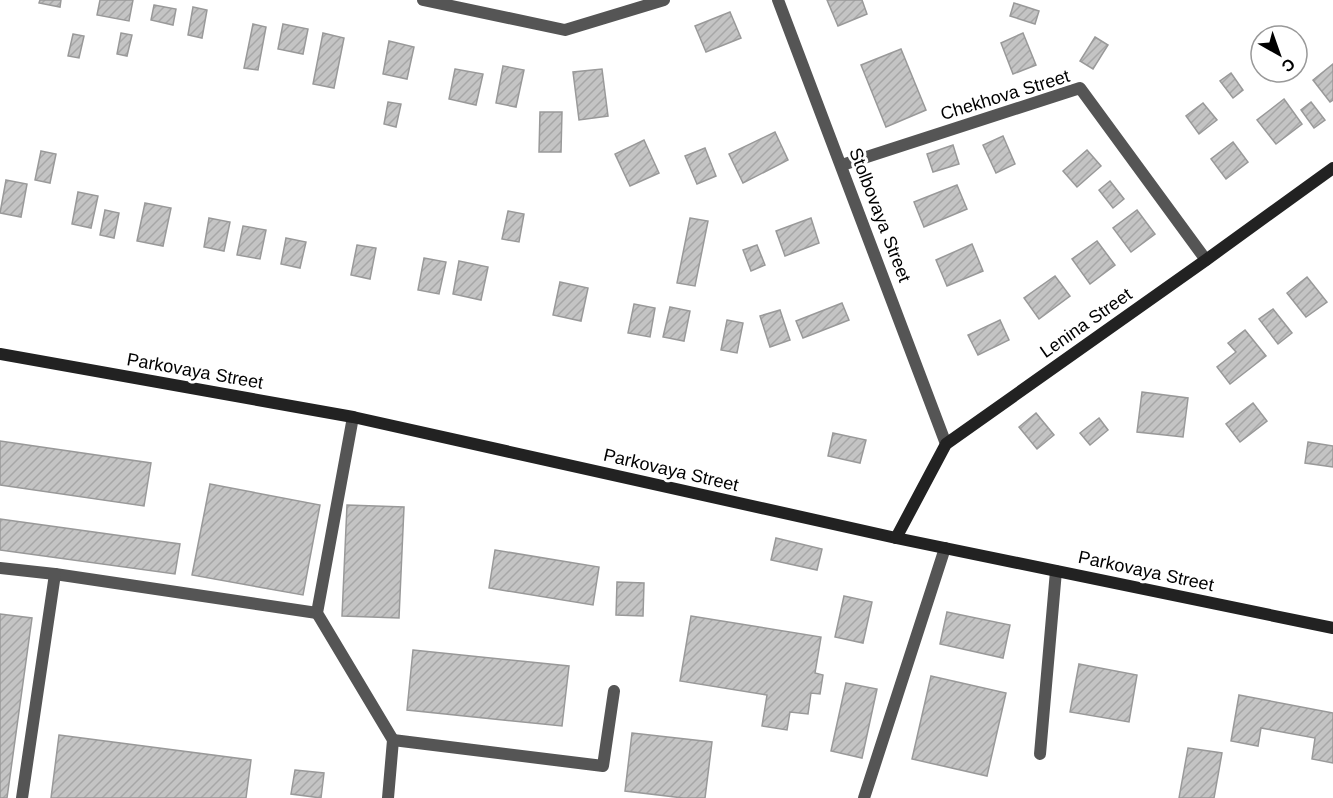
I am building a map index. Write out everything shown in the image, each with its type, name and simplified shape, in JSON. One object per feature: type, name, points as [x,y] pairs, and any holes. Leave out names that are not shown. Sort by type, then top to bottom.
[{"type":"main road","name":"Lenina Street","points":[[896,538],[946,444],[1333,168]]},
{"type":"main road","name":"Parkovaya Street","points":[[0,354],[353,417],[896,538],[1333,628]]},
{"type":"street","points":[[423,0],[565,30],[664,0]]},
{"type":"street","name":"Stolbovaya Street","points":[[778,0],[946,444]]},
{"type":"street","name":"Chekhova Street","points":[[842,165],[1080,88],[1206,260]]},
{"type":"street","points":[[353,417],[317,613],[393,740],[388,798]]},
{"type":"street","points":[[864,798],[945,548]]},
{"type":"street","points":[[0,568],[317,613]]},
{"type":"street","points":[[1040,754],[1056,571]]},
{"type":"street","points":[[22,798],[55,574]]},
{"type":"street","points":[[393,740],[603,766],[614,691]]},
{"type":"building","points":[[40,0],[61,0],[60,7],[39,3]]},
{"type":"building","points":[[100,0],[133,0],[129,21],[97,15]]},
{"type":"building","points":[[827,0],[862,0],[867,14],[838,26]]},
{"type":"building","points":[[1014,3],[1039,11],[1035,24],[1010,16]]},
{"type":"building","points":[[154,5],[176,9],[173,25],[151,20]]},
{"type":"building","points":[[193,7],[207,10],[202,38],[188,35]]},
{"type":"building","points":[[730,12],[741,38],[706,52],[695,26]]},
{"type":"building","points":[[253,24],[266,27],[258,70],[244,68]]},
{"type":"building","points":[[283,24],[308,29],[303,54],[278,49]]},
{"type":"building","points":[[121,33],[132,35],[127,56],[117,54]]},
{"type":"building","points":[[323,33],[344,38],[334,88],[313,84]]},
{"type":"building","points":[[1023,33],[1036,65],[1013,74],[1001,43]]},
{"type":"building","points":[[73,34],[84,36],[79,58],[68,56]]},
{"type":"building","points":[[1095,37],[1108,45],[1093,69],[1080,61]]},
{"type":"building","points":[[389,41],[414,47],[407,79],[383,74]]},
{"type":"building","points":[[901,49],[926,110],[886,127],[861,65]]},
{"type":"building","points":[[1333,64],[1333,100],[1330,102],[1313,80]]},
{"type":"building","points":[[503,66],[524,70],[516,107],[496,103]]},
{"type":"building","points":[[455,69],[483,74],[476,105],[449,99]]},
{"type":"building","points":[[602,69],[608,116],[579,120],[573,72]]},
{"type":"building","points":[[1231,73],[1243,90],[1233,98],[1220,81]]},
{"type":"building","points":[[1284,99],[1302,124],[1276,144],[1257,120]]},
{"type":"building","points":[[388,102],[401,104],[396,127],[384,124]]},
{"type":"building","points":[[1311,102],[1325,120],[1314,128],[1301,110]]},
{"type":"building","points":[[1203,103],[1217,120],[1199,134],[1186,116]]},
{"type":"building","points":[[540,112],[562,112],[561,152],[539,152]]},
{"type":"building","points":[[775,132],[788,160],[743,183],[729,154]]},
{"type":"building","points":[[1003,136],[1015,164],[996,173],[983,145]]},
{"type":"building","points":[[644,140],[659,173],[630,186],[615,154]]},
{"type":"building","points":[[1233,142],[1248,162],[1226,179],[1211,159]]},
{"type":"building","points":[[953,145],[959,164],[933,172],[927,154]]},
{"type":"building","points":[[705,148],[716,176],[697,184],[685,156]]},
{"type":"building","points":[[1087,150],[1101,166],[1077,187],[1063,171]]},
{"type":"building","points":[[41,151],[56,154],[50,183],[35,180]]},
{"type":"building","points":[[6,180],[27,184],[21,217],[0,213]]},
{"type":"building","points":[[1110,181],[1124,199],[1113,208],[1099,190]]},
{"type":"building","points":[[957,185],[967,209],[924,227],[914,202]]},
{"type":"building","points":[[78,192],[98,196],[91,228],[72,224]]},
{"type":"building","points":[[145,203],[171,208],[163,246],[137,241]]},
{"type":"building","points":[[105,210],[119,213],[114,238],[100,235]]},
{"type":"building","points":[[1137,210],[1155,234],[1131,252],[1113,228]]},
{"type":"building","points":[[508,211],[524,214],[519,242],[502,239]]},
{"type":"building","points":[[209,218],[230,222],[224,251],[204,247]]},
{"type":"building","points":[[690,218],[708,221],[695,286],[677,283]]},
{"type":"building","points":[[811,218],[819,243],[785,256],[776,231]]},
{"type":"building","points":[[243,226],[266,230],[260,259],[237,255]]},
{"type":"building","points":[[286,238],[306,242],[300,268],[281,264]]},
{"type":"building","points":[[1097,241],[1115,265],[1090,284],[1072,259]]},
{"type":"building","points":[[972,244],[983,271],[947,286],[936,260]]},
{"type":"building","points":[[357,245],[376,248],[370,279],[351,275]]},
{"type":"building","points":[[757,245],[765,265],[751,271],[743,250]]},
{"type":"building","points":[[424,258],[446,262],[439,294],[418,290]]},
{"type":"building","points":[[459,261],[488,267],[481,300],[453,294]]},
{"type":"building","points":[[1055,276],[1070,296],[1039,319],[1024,298]]},
{"type":"building","points":[[1307,277],[1327,302],[1306,317],[1287,293]]},
{"type":"building","points":[[560,282],[588,288],[581,321],[553,315]]},
{"type":"building","points":[[842,303],[849,320],[803,338],[796,321]]},
{"type":"building","points":[[634,304],[655,308],[650,337],[628,333]]},
{"type":"building","points":[[670,307],[690,311],[684,341],[663,337]]},
{"type":"building","points":[[1273,309],[1292,333],[1278,344],[1259,319]]},
{"type":"building","points":[[780,310],[790,340],[770,347],[760,316]]},
{"type":"building","points":[[727,320],[743,323],[737,353],[721,350]]},
{"type":"building","points":[[1000,320],[1009,340],[978,355],[968,335]]},
{"type":"building","points":[[1245,330],[1266,356],[1230,384],[1217,367],[1236,352],[1228,343]]},
{"type":"building","points":[[1142,392],[1188,398],[1183,437],[1137,432]]},
{"type":"building","points":[[1253,403],[1267,421],[1240,442],[1226,424]]},
{"type":"building","points":[[1036,413],[1054,435],[1037,449],[1019,427]]},
{"type":"building","points":[[1099,418],[1108,430],[1090,445],[1080,433]]},
{"type":"building","points":[[833,433],[866,440],[860,463],[828,456]]},
{"type":"building","points":[[0,441],[151,463],[144,506],[0,485]]},
{"type":"building","points":[[1308,442],[1333,446],[1333,467],[1305,463]]},
{"type":"building","points":[[210,484],[320,505],[303,595],[192,575]]},
{"type":"building","points":[[347,505],[404,507],[399,618],[342,616]]},
{"type":"building","points":[[0,519],[180,544],[175,574],[0,550]]},
{"type":"building","points":[[776,538],[822,549],[817,570],[771,560]]},
{"type":"building","points":[[495,550],[599,567],[593,605],[489,588]]},
{"type":"building","points":[[617,582],[644,583],[643,616],[616,615]]},
{"type":"building","points":[[844,596],[872,602],[863,643],[835,637]]},
{"type":"building","points":[[947,612],[1010,625],[1003,658],[940,644]]},
{"type":"building","points":[[0,614],[32,618],[7,798],[0,798]]},
{"type":"building","points":[[691,616],[821,637],[815,673],[823,675],[820,694],[811,693],[808,714],[790,712],[787,730],[762,726],[767,695],[680,681]]},
{"type":"building","points":[[413,650],[569,666],[562,726],[407,710]]},
{"type":"building","points":[[1079,664],[1137,675],[1129,722],[1070,712]]},
{"type":"building","points":[[931,676],[1006,693],[987,776],[912,759]]},
{"type":"building","points":[[846,683],[877,689],[862,758],[831,751]]},
{"type":"building","points":[[1239,695],[1333,713],[1333,763],[1312,759],[1315,738],[1261,728],[1258,746],[1231,741]]},
{"type":"building","points":[[632,733],[712,742],[705,798],[683,798],[625,791]]},
{"type":"building","points":[[59,735],[251,760],[246,798],[51,798]]},
{"type":"building","points":[[1188,748],[1222,753],[1214,798],[1179,798]]},
{"type":"building","points":[[295,770],[324,773],[321,798],[291,794]]}]
